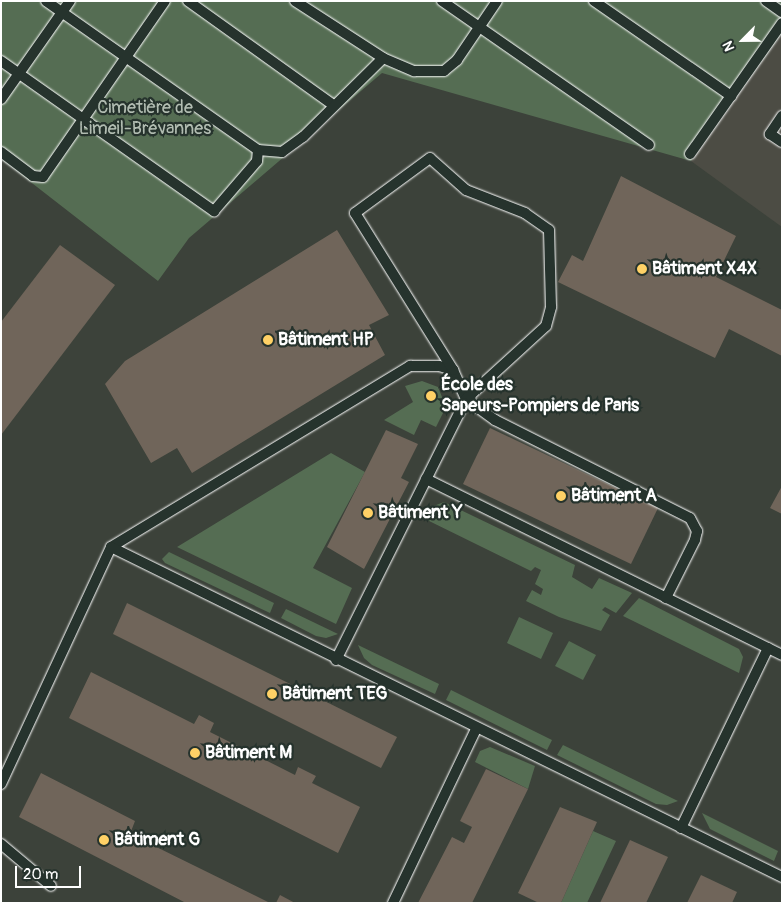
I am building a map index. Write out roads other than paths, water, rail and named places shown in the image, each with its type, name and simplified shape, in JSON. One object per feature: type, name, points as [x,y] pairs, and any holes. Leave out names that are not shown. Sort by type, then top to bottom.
[{"type":"lane","points":[[46,1],[258,150],[282,152],[303,137],[383,58]]},
{"type":"lane","points":[[1,99],[70,1]]},
{"type":"lane","points":[[1,152],[33,176],[43,177],[165,1]]},
{"type":"lane","points":[[188,1],[333,106]]},
{"type":"lane","points":[[294,1],[383,58],[414,71],[444,71],[457,60],[497,1]]},
{"type":"lane","points":[[442,1],[649,145]]},
{"type":"lane","points":[[594,1],[731,96]]},
{"type":"lane","points":[[766,1],[782,12]]},
{"type":"lane","points":[[690,154],[782,23]]},
{"type":"lane","points":[[1,61],[214,211],[257,162],[258,150]]},
{"type":"lane","points":[[782,116],[770,134],[782,142]]},
{"type":"lane","points":[[336,660],[466,398],[546,326],[551,307],[549,230],[525,213],[466,190],[430,158],[356,214],[454,370],[466,398],[494,420],[690,518],[697,531],[695,540],[666,598]]},
{"type":"lane","points":[[1,784],[111,547],[410,366],[454,370]]},
{"type":"lane","points":[[426,478],[782,654]]},
{"type":"lane","points":[[111,547],[476,729],[782,877]]},
{"type":"lane","points":[[681,828],[768,648]]},
{"type":"lane","points":[[393,903],[476,729]]},
{"type":"lane","points":[[1,844],[51,886]]},
{"type":"place","name":"Bâtiment X4X","points":[[642,269]]},
{"type":"place","name":"Bâtiment HP","points":[[268,340]]},
{"type":"place","name":"École des Sapeurs-Pompiers de Paris","points":[[431,396]]},
{"type":"place","name":"Bâtiment A","points":[[561,496]]},
{"type":"place","name":"Bâtiment Y","points":[[368,513]]},
{"type":"place","name":"Bâtiment TEG","points":[[272,694]]},
{"type":"place","name":"Bâtiment M","points":[[195,753]]},
{"type":"place","name":"Bâtiment G","points":[[104,840]]},
{"type":"park label","name":"Cimetière de Limeil-Brévannes","points":[[145,119]]}]
